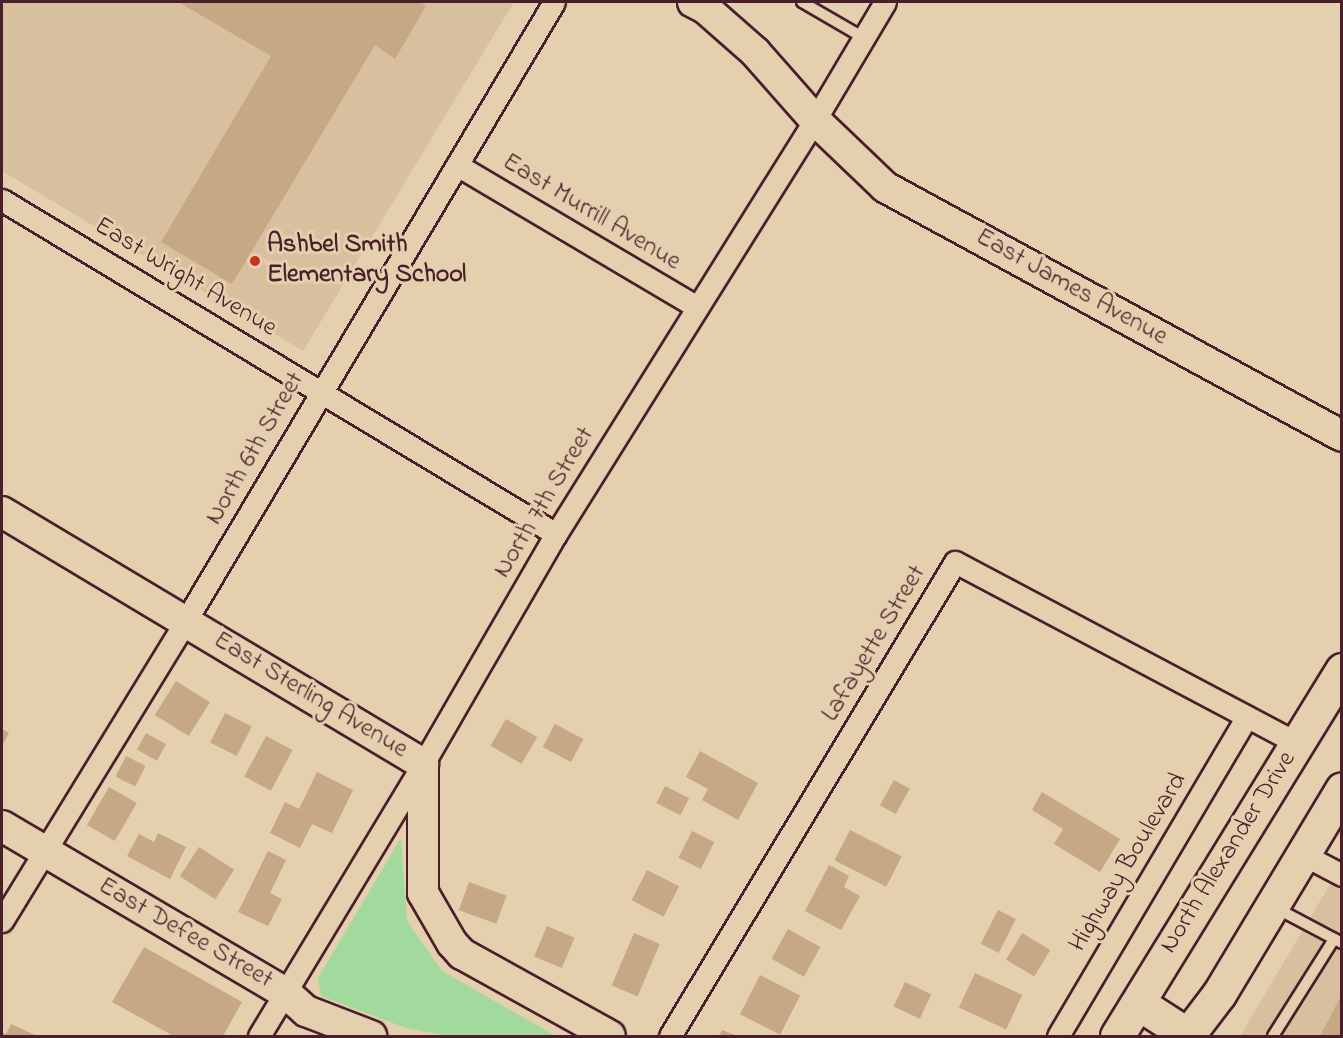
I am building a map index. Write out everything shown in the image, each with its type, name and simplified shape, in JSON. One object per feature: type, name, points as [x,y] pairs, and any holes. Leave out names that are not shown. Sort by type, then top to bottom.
[{"type":"main road","name":"East James Avenue","points":[[693,2],[705,8],[755,52],[816,120],[885,187],[1341,436]]},
{"type":"main road","name":"East Sterling Avenue","points":[[2,512],[423,764],[423,893],[452,943],[462,954],[610,1036]]},
{"type":"main road","name":"North Alexander Drive","points":[[1117,1036],[1341,670]]},
{"type":"main road","points":[[1137,1003],[1188,1036],[1219,994],[1341,789]]},
{"type":"main road","name":"East Defee Street","points":[[2,826],[286,993],[306,1011],[371,1036]]},
{"type":"street","name":"North 6th Street","points":[[2,921],[43,850],[185,622],[554,2]]},
{"type":"street","name":"North 7th Street","points":[[259,1036],[423,764],[556,534],[816,120],[885,2]]},
{"type":"street","name":"East Murrill Avenue","points":[[457,165],[697,307]]},
{"type":"street","name":"East Wright Avenue","points":[[3,203],[321,391],[556,534]]},
{"type":"street","name":"Lafayette Street","points":[[670,1036],[955,562],[1247,717]]},
{"type":"street","points":[[1247,717],[1297,743]]},
{"type":"street","name":"Highway Boulevard","points":[[1058,1036],[1247,717]]},
{"type":"street","points":[[1302,854],[1341,875]]},
{"type":"lane","points":[[802,2],[864,39]]},
{"type":"lane","points":[[1271,905],[1338,941],[1273,1036]]},
{"type":"shaded area","name":"Ashbel Smith Elementary School","points":[[2,2],[514,2],[303,351],[2,171]]},
{"type":"shaded area","points":[[1341,866],[1341,1036],[1240,1036]]},
{"type":"green space","points":[[401,838],[407,921],[442,971],[556,1036],[448,1036],[406,1028],[321,996],[318,978]]},
{"type":"building","points":[[178,2],[420,2],[426,6],[395,59],[375,45],[232,284],[161,242],[271,56]]},
{"type":"building","points":[[176,681],[210,702],[189,736],[155,715]]},
{"type":"building","points":[[225,713],[252,727],[237,756],[210,742]]},
{"type":"building","points":[[506,719],[537,737],[522,764],[490,746]]},
{"type":"building","points":[[555,724],[583,739],[571,762],[543,747]]},
{"type":"building","points":[[2,729],[9,733],[2,746]]},
{"type":"building","points":[[146,733],[166,744],[157,761],[137,750]]},
{"type":"building","points":[[266,736],[292,750],[271,791],[244,777]]},
{"type":"building","points":[[700,751],[758,783],[738,820],[702,800],[708,789],[686,777]]},
{"type":"building","points":[[126,756],[146,766],[135,786],[116,776]]},
{"type":"building","points":[[317,772],[353,790],[332,833],[312,824],[300,848],[270,833],[285,802],[299,809]]},
{"type":"building","points":[[894,780],[910,789],[896,814],[880,805]]},
{"type":"building","points":[[665,786],[689,798],[680,815],[656,803]]},
{"type":"building","points":[[109,787],[137,803],[115,841],[87,825]]},
{"type":"building","points":[[1042,792],[1120,839],[1100,872],[1054,844],[1063,829],[1032,810]]},
{"type":"building","points":[[850,830],[902,856],[886,887],[835,860]]},
{"type":"building","points":[[692,831],[714,842],[701,869],[678,858]]},
{"type":"building","points":[[158,833],[186,847],[170,879],[127,856],[139,834],[154,842]]},
{"type":"building","points":[[199,847],[234,870],[215,899],[180,876]]},
{"type":"building","points":[[268,851],[286,860],[270,893],[282,899],[268,926],[238,912]]},
{"type":"building","points":[[829,865],[849,876],[844,887],[860,896],[841,930],[805,911]]},
{"type":"building","points":[[647,870],[679,886],[664,917],[632,900]]},
{"type":"building","points":[[469,882],[507,896],[496,924],[459,910]]},
{"type":"building","points":[[998,910],[1016,919],[999,953],[981,944]]},
{"type":"building","points":[[547,926],[575,938],[562,968],[534,956]]},
{"type":"building","points":[[788,929],[820,947],[804,977],[772,959]]},
{"type":"building","points":[[634,933],[660,944],[638,996],[612,985]]},
{"type":"building","points":[[1022,933],[1050,950],[1034,977],[1006,960]]},
{"type":"building","points":[[144,947],[242,1002],[223,1036],[168,1036],[170,1034],[112,1002]]},
{"type":"building","points":[[975,973],[1022,995],[1006,1029],[959,1007]]},
{"type":"building","points":[[760,975],[800,995],[780,1035],[740,1014]]},
{"type":"building","points":[[905,982],[931,994],[920,1019],[894,1006]]},
{"type":"building","points":[[1342,994],[1342,1036],[1320,1036]]},
{"type":"building","points":[[11,1024],[37,1036],[2,1036],[2,1032],[6,1034]]},
{"type":"building","points":[[722,1030],[738,1036],[719,1036]]},
{"type":"place","name":"Ashbel Smith Elementary School","points":[[255,261]]}]
